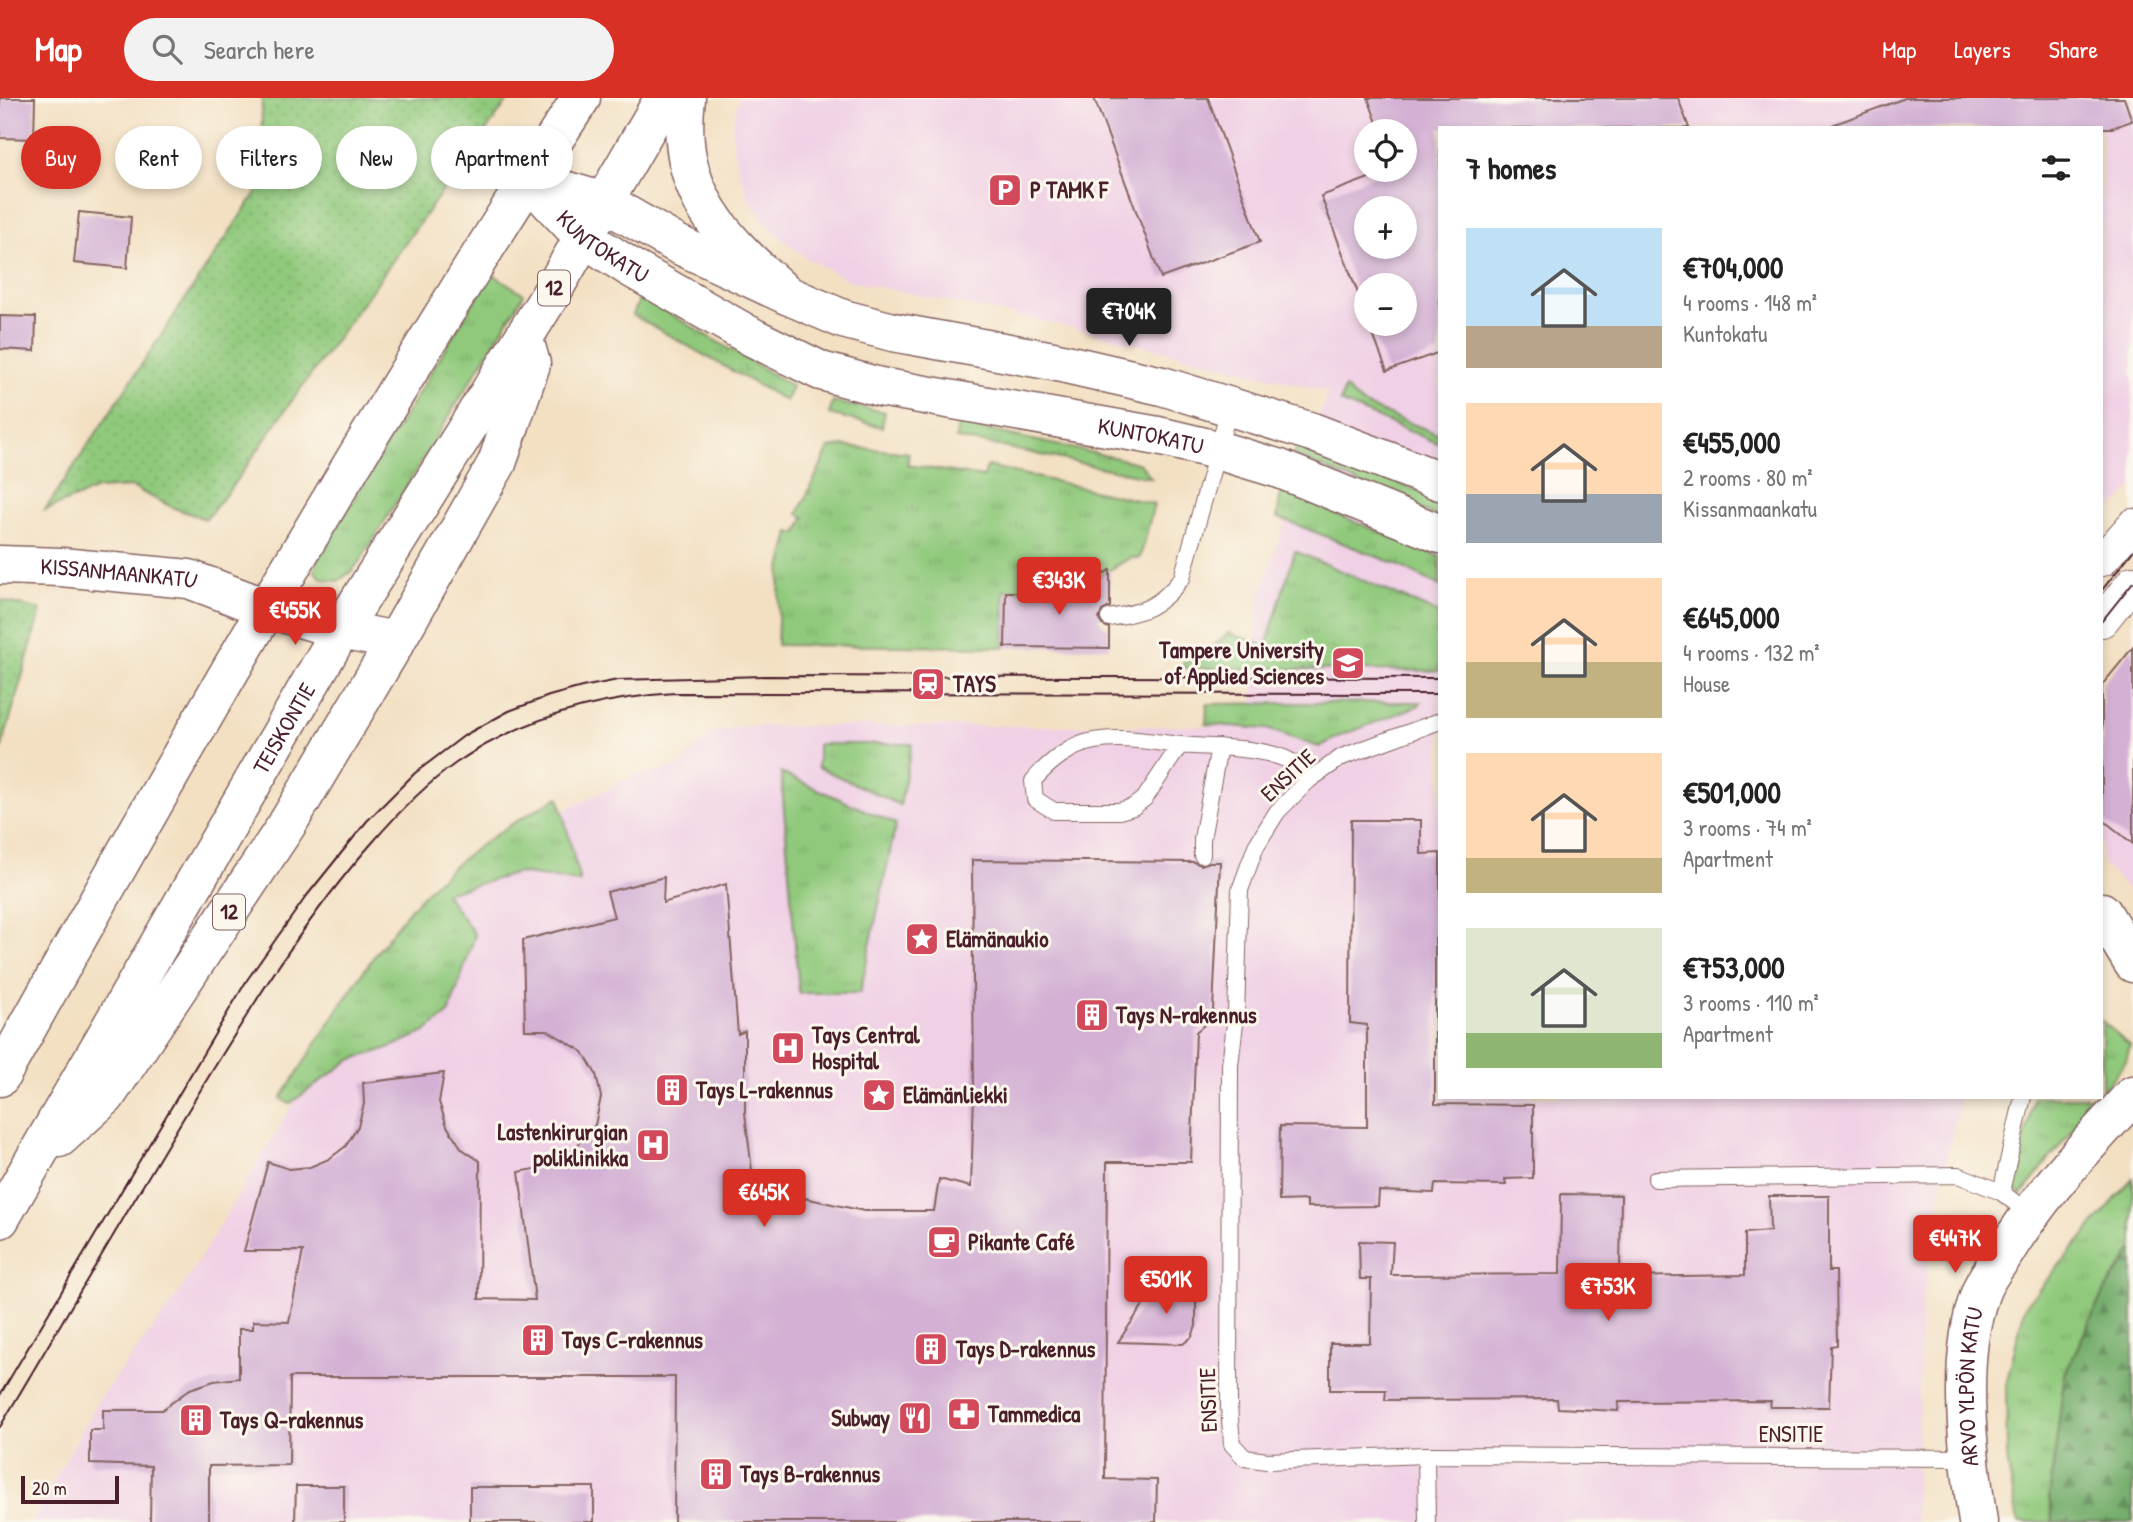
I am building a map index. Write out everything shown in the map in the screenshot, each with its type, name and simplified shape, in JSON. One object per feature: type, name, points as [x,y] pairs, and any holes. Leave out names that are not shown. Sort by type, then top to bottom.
[{"type":"main road","points":[[564,126],[581,98]]},
{"type":"main road","name":"TEISKONTIE","points":[[0,1219],[341,630],[524,338],[664,98]]},
{"type":"main road","points":[[686,98],[684,148],[694,185],[706,211],[749,262],[787,295]]},
{"type":"main road","points":[[0,1077],[266,608],[474,265],[524,189]]},
{"type":"main road","name":"KUNTOKATU","points":[[538,189],[583,237],[754,338],[821,371],[880,387],[1158,436],[1217,450],[1280,469],[1438,533]]},
{"type":"main road","name":"KUNTOKATU","points":[[562,189],[604,201],[677,244],[843,318],[893,332],[1053,361],[1162,386],[1323,436],[1438,480]]},
{"type":"main road","name":"12","points":[[34,1160],[106,1096],[286,826],[396,641],[497,463],[531,364],[524,338]]},
{"type":"main road","name":"KISSANMAANKATU","points":[[0,565],[61,567],[189,579],[266,608],[341,630],[396,641]]},
{"type":"main road","points":[[2103,914],[2133,965]]},
{"type":"main road","points":[[2103,952],[2133,965]]},
{"type":"main road","name":"ARVO YLPÖN KATU","points":[[1978,1522],[1968,1458],[1967,1400],[1969,1336],[1980,1292],[2015,1203],[2047,1189],[2133,1095]]},
{"type":"street","points":[[2103,559],[2133,525]]},
{"type":"street","points":[[2103,620],[2133,582]]},
{"type":"lane","points":[[1110,618],[1139,613],[1168,596],[1182,578],[1230,406]]},
{"type":"lane","name":"ENSITIE","points":[[1438,722],[1342,757],[1310,780],[1277,812],[1256,846],[1240,890],[1229,1131],[1229,1406],[1232,1444],[1245,1458],[1267,1461],[1426,1455],[1968,1458]]},
{"type":"lane","points":[[1180,745],[1145,798],[1133,807],[1119,811],[1054,811],[1035,799],[1033,781],[1042,770],[1067,751],[1093,741],[1146,739],[1265,754],[1291,762],[1310,780]]},
{"type":"lane","points":[[1202,855],[1202,839],[1219,747]]},
{"type":"lane","points":[[1656,1179],[1958,1175],[2015,1203],[2023,1099]]},
{"type":"lane","points":[[1426,1455],[1427,1522]]},
{"type":"shaded area","name":"Tays Central Hospital","points":[[739,98],[2133,98],[2133,486],[2114,507],[2103,514],[2103,126],[1438,126],[1438,1099],[1961,1099],[1945,1165],[1922,1306],[1915,1522],[31,1522],[99,1399],[174,1301],[398,931],[496,843],[641,773],[678,768],[710,733],[748,726],[1252,726],[1259,599],[1328,392],[1074,328],[850,281],[808,259],[784,241],[760,216],[749,198],[733,145],[733,124]]},
{"type":"shaded area","points":[[2133,774],[2133,895],[2103,863],[2103,812]]},
{"type":"green space","points":[[262,98],[510,98],[489,126],[431,126],[431,189],[444,189],[240,476],[206,519],[174,508],[132,487],[97,489],[45,510],[258,189],[322,189],[322,126],[262,126]]},
{"type":"green space","points":[[491,273],[524,294],[362,558],[352,571],[338,581],[322,579],[314,571],[319,557]]},
{"type":"green space","points":[[639,300],[650,302],[792,386],[786,401],[633,315]]},
{"type":"green space","points":[[1345,388],[1362,404],[1438,434],[1438,443],[1340,402]]},
{"type":"green space","points":[[833,402],[885,412],[882,427],[829,414]]},
{"type":"green space","points":[[958,424],[1140,464],[1151,478],[956,439]]},
{"type":"green space","points":[[1297,445],[1438,498],[1438,517],[1294,455]]},
{"type":"green space","points":[[843,446],[909,453],[907,465],[984,477],[987,466],[1154,504],[1140,558],[1130,558],[1072,592],[1004,590],[1005,647],[777,645],[780,573],[790,532],[797,534],[805,517],[798,514],[829,448]]},
{"type":"green space","points":[[1281,491],[1438,556],[1438,585],[1398,565],[1277,517]]},
{"type":"green space","points":[[1295,551],[1438,613],[1438,671],[1183,668],[1183,662],[1212,648],[1228,633],[1266,646]]},
{"type":"green space","points":[[0,600],[41,610],[0,754]]},
{"type":"green space","points":[[1421,702],[1418,706],[1340,736],[1319,747],[1267,729],[1206,724],[1207,704]]},
{"type":"green space","points":[[818,744],[912,744],[900,805],[818,767]]},
{"type":"green space","points":[[781,773],[896,824],[860,993],[799,993]]},
{"type":"green space","points":[[559,797],[580,882],[518,873],[445,893],[475,935],[449,1013],[425,1032],[386,1049],[350,1060],[289,1104],[281,1098],[361,975],[414,905],[463,858],[520,819]]},
{"type":"green space","points":[[2103,1022],[2130,1045],[2126,1061],[2103,1091]]},
{"type":"green space","points":[[2034,1099],[2096,1099],[2022,1194],[2013,1187]]},
{"type":"green space","points":[[2133,1178],[2133,1249],[2102,1295],[2065,1374],[2049,1498],[2053,1522],[2018,1522],[2007,1459],[2006,1385],[2025,1306]]},
{"type":"green space","points":[[2133,1249],[2133,1522],[2053,1522],[2049,1498],[2065,1374],[2102,1295]]},
{"type":"building","points":[[0,98],[35,98],[34,126],[21,126],[21,139],[0,138]]},
{"type":"building","points":[[1094,98],[1208,98],[1260,242],[1161,278]]},
{"type":"building","points":[[1368,98],[1678,98],[1688,126],[1438,126],[1438,353],[1387,371],[1374,336],[1417,336],[1417,273],[1354,273],[1354,283],[1321,196],[1358,182],[1417,182],[1417,119],[1376,119]]},
{"type":"building","points":[[1905,98],[2124,98],[2132,121],[2112,128],[1832,125]]},
{"type":"building","points":[[79,212],[131,217],[127,268],[74,263]]},
{"type":"building","points":[[0,316],[36,317],[35,351],[0,349]]},
{"type":"building","points":[[1110,570],[1110,607],[1102,611],[1099,619],[1102,625],[1109,628],[1109,648],[1005,647],[1006,592],[1072,592]]},
{"type":"building","points":[[2133,647],[2133,844],[2103,820],[2103,684]]},
{"type":"building","points":[[1351,820],[1421,820],[1421,854],[1438,853],[1435,1104],[1533,1105],[1533,1178],[1505,1179],[1506,1185],[1435,1184],[1434,1193],[1379,1191],[1378,1206],[1307,1207],[1307,1200],[1279,1201],[1280,1126],[1367,1127],[1367,1025],[1350,1023]]},
{"type":"building","points":[[972,860],[1194,862],[1201,865],[1220,862],[1213,1010],[1210,1020],[1196,1032],[1191,1162],[1107,1162],[1105,1479],[1157,1480],[1156,1522],[674,1522],[675,1377],[290,1377],[289,1465],[209,1466],[209,1522],[150,1522],[151,1466],[90,1464],[90,1430],[103,1430],[103,1410],[162,1410],[190,1389],[214,1381],[239,1378],[239,1329],[253,1329],[253,1321],[289,1322],[303,1251],[244,1251],[268,1162],[289,1169],[310,1167],[329,1159],[346,1146],[358,1126],[364,1104],[363,1083],[444,1073],[439,1102],[447,1126],[462,1149],[480,1161],[479,1299],[535,1300],[519,1172],[549,1166],[575,1148],[595,1125],[601,1097],[596,1074],[583,1052],[547,1030],[525,1030],[523,940],[614,917],[607,892],[664,877],[663,903],[726,884],[738,1034],[745,1031],[745,1113],[754,1187],[864,1211],[934,1211],[939,1179],[971,1187],[974,1095]]},
{"type":"building","points":[[1561,1194],[1621,1195],[1620,1277],[1745,1275],[1745,1233],[1770,1231],[1769,1196],[1829,1196],[1829,1271],[1836,1271],[1837,1345],[1831,1346],[1829,1407],[1770,1407],[1771,1401],[1619,1402],[1618,1411],[1558,1408],[1557,1399],[1385,1400],[1386,1390],[1330,1390],[1330,1343],[1370,1343],[1371,1279],[1360,1279],[1359,1241],[1393,1242],[1391,1275],[1560,1274]]},
{"type":"building","points":[[1196,1281],[1196,1326],[1192,1337],[1183,1344],[1118,1342],[1156,1286]]},
{"type":"building","name":"Tays Q-rakennus","points":[[296,1486],[344,1486],[344,1522],[295,1522]]},
{"type":"building","points":[[470,1487],[594,1487],[594,1522],[470,1522]]},
{"type":"tram line","points":[[2103,589],[2133,551]]},
{"type":"tram line","points":[[2103,620],[2133,582]]},
{"type":"tram line","points":[[0,1395],[247,980],[305,898],[367,821],[415,773],[465,735],[509,711],[549,696],[618,680],[764,676],[1438,678]]},
{"type":"tram line","points":[[0,1427],[214,1068],[308,924],[350,869],[412,800],[456,763],[481,747],[533,722],[588,705],[675,693],[1438,694]]},
{"type":"place","name":"P TAMK F","points":[[1005,190]]},
{"type":"place","name":"Tampere University of Applied Sciences","points":[[1348,663]]},
{"type":"place","name":"TAYS","points":[[928,684]]},
{"type":"place","name":"Elämänaukio","points":[[922,939]]},
{"type":"place","name":"Tays N-rakennus","points":[[1092,1015]]},
{"type":"place","name":"Tays Central Hospital","points":[[788,1048]]},
{"type":"place","name":"Tays L-rakennus","points":[[672,1090]]},
{"type":"place","name":"Elämänliekki","points":[[879,1095]]},
{"type":"place","name":"Lastenkirurgian poliklinikka","points":[[653,1145]]},
{"type":"place","name":"Pikante Café","points":[[944,1242]]},
{"type":"place","name":"Tays C-rakennus","points":[[538,1340]]},
{"type":"place","name":"Tays D-rakennus","points":[[931,1349]]},
{"type":"place","name":"Tammedica","points":[[964,1414]]},
{"type":"place","name":"Subway","points":[[915,1418]]},
{"type":"place","name":"Tays Q-rakennus","points":[[196,1420]]},
{"type":"place","name":"Tays B-rakennus","points":[[716,1474]]}]
